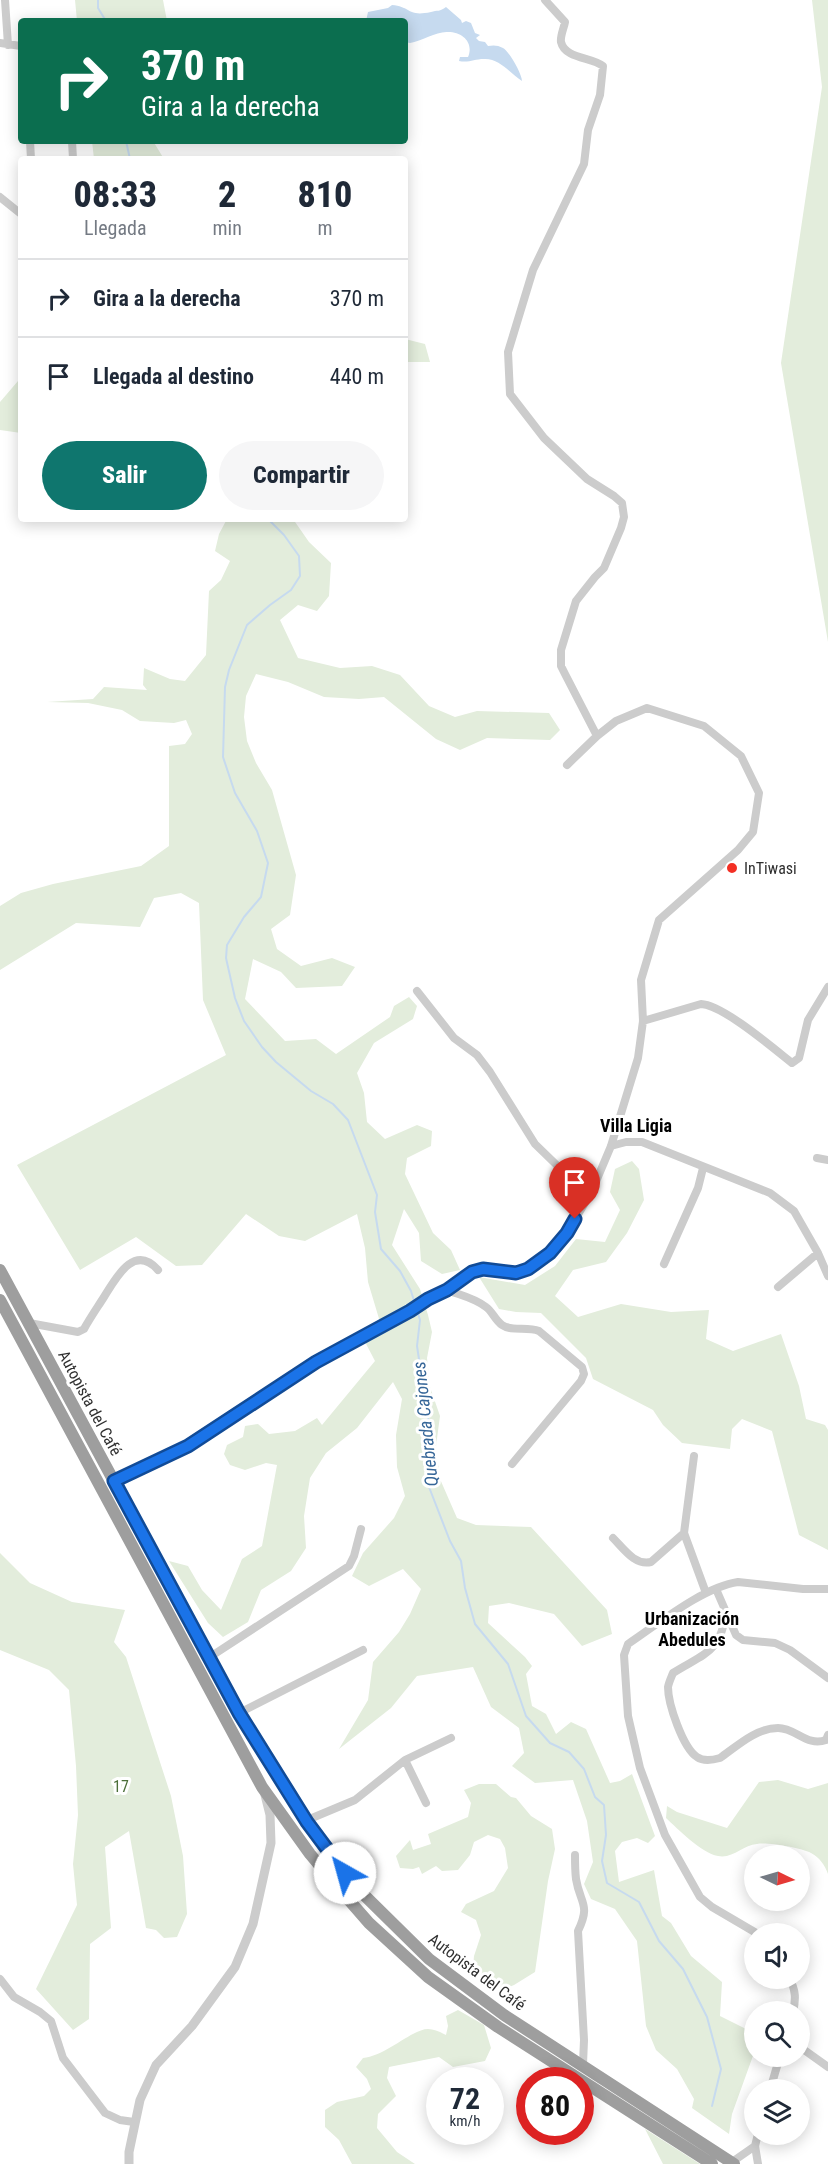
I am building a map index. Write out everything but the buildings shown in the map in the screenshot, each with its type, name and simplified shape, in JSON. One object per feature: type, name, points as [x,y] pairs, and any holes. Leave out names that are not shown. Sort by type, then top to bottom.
[{"type":"highway","name":"Autopista del Café","points":[[0,1270],[239,1713],[307,1822],[358,1889],[429,1959],[504,2015],[733,2163]]},
{"type":"highway","name":"Autopista del Café","points":[[0,1300],[262,1787],[310,1854],[369,1923],[428,1977],[498,2027],[712,2164]]},
{"type":"street","points":[[4,44],[5,0]]},
{"type":"street","points":[[545,0],[565,22],[561,39],[563,47],[568,52],[597,61],[603,66],[600,95],[588,130],[584,164],[533,270],[508,352],[510,394],[544,438],[587,479],[622,503],[624,517],[621,528],[604,568],[576,601],[561,650],[561,666],[564,674],[597,736]]},
{"type":"street","points":[[0,197],[18,212]]},
{"type":"street","points":[[114,1481],[188,1446],[316,1362],[447,1290],[472,1272],[483,1269],[516,1273],[528,1269],[550,1253],[567,1233],[591,1191],[611,1146],[638,1058],[643,1021],[641,980],[659,920],[722,864],[753,832],[759,793],[741,756],[704,726],[647,708],[616,722],[597,736],[567,765]]},
{"type":"street","points":[[643,1021],[701,1004],[710,1005],[738,1022],[792,1063],[799,1058],[808,1020],[828,987]]},
{"type":"street","points":[[417,992],[454,1038],[477,1055],[535,1144],[568,1177],[591,1191]]},
{"type":"street","points":[[611,1146],[626,1142],[642,1142],[770,1192],[794,1211],[828,1276]]},
{"type":"street","points":[[817,1158],[828,1160]]},
{"type":"street","points":[[664,1264],[699,1188],[704,1168]]},
{"type":"street","points":[[778,1287],[818,1253]]},
{"type":"street","points":[[29,1323],[78,1332],[84,1329],[123,1268],[133,1262],[145,1260],[152,1262],[158,1269]]},
{"type":"street","points":[[447,1290],[487,1307],[501,1324],[512,1328],[532,1328],[539,1331],[582,1367],[584,1374],[581,1381],[512,1464]]},
{"type":"street","points":[[694,1456],[684,1533],[706,1593]]},
{"type":"street","points":[[210,1657],[349,1566],[361,1529]]},
{"type":"street","points":[[613,1538],[635,1560],[644,1564],[651,1562],[684,1533]]},
{"type":"street","points":[[744,1925],[700,1897],[665,1835],[640,1768],[628,1716],[624,1655],[628,1644],[706,1593],[728,1584],[738,1582],[803,1589],[828,1589]]},
{"type":"street","points":[[716,1589],[736,1635],[743,1640],[775,1643],[790,1650],[828,1678]]},
{"type":"street","points":[[726,1611],[719,1641],[712,1649],[673,1673],[669,1680],[668,1689],[673,1713],[687,1746],[696,1757],[713,1760],[720,1758],[758,1732],[776,1728],[786,1728],[811,1742],[819,1743],[826,1740],[828,1735]]},
{"type":"street","points":[[239,1713],[363,1650]]},
{"type":"street","points":[[307,1822],[364,1795],[405,1760],[451,1738]]},
{"type":"street","points":[[405,1760],[426,1803]]},
{"type":"street","points":[[129,2164],[134,2122],[140,2100],[156,2065],[192,2026],[235,1967],[253,1924],[271,1843],[270,1815],[262,1787]]},
{"type":"street","points":[[575,1855],[576,1880],[583,1903],[584,1917],[578,1931],[584,2040],[583,2064]]},
{"type":"street","points":[[0,1979],[14,1997],[51,2021],[63,2058],[105,2113],[120,2120],[134,2122]]},
{"type":"street","points":[[810,2054],[828,2067]]},
{"type":"street","points":[[733,2163],[755,2146],[758,2164]]},
{"type":"green space","points":[[75,0],[163,0],[166,18],[77,18]]},
{"type":"green space","points":[[812,0],[828,0],[828,642],[781,363],[822,87]]},
{"type":"green space","points":[[92,144],[155,144],[162,156],[94,156]]},
{"type":"green space","points":[[408,340],[425,344],[430,362],[408,362]]},
{"type":"green space","points":[[18,381],[18,433],[0,430],[0,402]]},
{"type":"green space","points":[[225,522],[295,522],[309,542],[331,563],[329,596],[317,611],[298,605],[280,620],[298,658],[340,668],[372,666],[400,675],[429,706],[455,717],[477,711],[549,713],[560,730],[550,740],[487,738],[460,750],[436,739],[384,697],[359,699],[324,697],[288,682],[256,674],[246,696],[244,717],[247,741],[256,763],[272,790],[296,875],[290,915],[271,929],[277,949],[301,966],[332,958],[355,967],[342,986],[296,988],[281,972],[253,959],[245,999],[285,1041],[316,1039],[336,1054],[390,1017],[394,1006],[409,997],[417,1006],[413,1019],[374,1043],[357,1073],[364,1093],[367,1122],[385,1139],[417,1125],[432,1131],[431,1146],[407,1158],[405,1174],[433,1233],[451,1250],[460,1270],[442,1274],[421,1261],[419,1233],[404,1209],[392,1245],[420,1289],[432,1332],[427,1358],[430,1387],[440,1416],[436,1446],[440,1479],[457,1518],[476,1525],[531,1527],[607,1610],[612,1634],[582,1646],[554,1614],[509,1603],[489,1606],[488,1623],[532,1666],[526,1674],[532,1706],[546,1714],[556,1734],[571,1722],[586,1729],[610,1783],[620,1781],[632,1774],[655,1836],[648,1843],[637,1838],[622,1842],[615,1851],[619,1882],[654,1870],[662,1916],[671,1923],[691,1956],[722,1982],[720,2016],[744,2028],[744,2067],[749,2067],[732,2114],[729,2134],[692,2108],[694,2099],[677,2069],[656,2050],[646,2026],[637,1941],[615,1909],[591,1899],[584,1884],[593,1862],[587,1821],[573,1780],[535,1783],[512,1766],[524,1753],[519,1728],[491,1707],[473,1667],[417,1676],[391,1708],[339,1749],[368,1700],[373,1662],[399,1632],[421,1589],[403,1569],[369,1586],[352,1576],[363,1553],[394,1518],[405,1496],[397,1467],[396,1435],[402,1399],[393,1382],[357,1428],[326,1453],[310,1478],[304,1516],[306,1548],[291,1571],[261,1590],[248,1622],[223,1637],[208,1623],[169,1561],[188,1566],[202,1590],[221,1610],[242,1559],[262,1546],[277,1465],[266,1463],[245,1470],[230,1465],[224,1454],[227,1445],[243,1437],[245,1426],[258,1424],[269,1434],[295,1431],[317,1418],[322,1425],[375,1361],[364,1340],[383,1332],[368,1282],[365,1248],[357,1214],[305,1241],[279,1236],[246,1214],[202,1265],[176,1266],[136,1237],[80,1270],[17,1165],[226,1055],[203,1000],[199,903],[181,893],[154,898],[140,927],[76,923],[0,970],[0,906],[21,893],[141,866],[169,846],[169,746],[185,744],[192,734],[186,720],[174,723],[140,721],[122,710],[88,703],[47,702],[93,699],[104,687],[147,690],[143,685],[144,668],[170,679],[185,681],[206,655],[209,591],[221,580],[230,561],[215,551],[219,534]]},
{"type":"green space","points":[[632,1161],[639,1169],[644,1200],[627,1233],[606,1262],[573,1270],[555,1296],[578,1317],[621,1304],[671,1312],[709,1310],[706,1339],[733,1351],[781,1334],[799,1386],[806,1419],[825,1425],[828,1430],[828,1550],[799,1535],[772,1431],[742,1419],[732,1429],[730,1449],[682,1443],[663,1425],[653,1410],[593,1379],[586,1358],[541,1313],[499,1309],[479,1277],[525,1285],[555,1266],[576,1239],[605,1242],[620,1210],[610,1192],[615,1169]]},
{"type":"green space","name":"17","points":[[0,1553],[30,1583],[72,1602],[125,1610],[114,1642],[126,1657],[171,1796],[183,1856],[187,1914],[177,1937],[164,1938],[156,1930],[146,1928],[129,1831],[105,1847],[111,1928],[90,1944],[89,2019],[73,2030],[36,1989],[77,1905],[73,1864],[78,1815],[69,1690],[49,1670],[0,1650]]},
{"type":"green space","points":[[778,1780],[808,1789],[828,1783],[828,1874],[821,1862],[810,1853],[810,1845],[744,1845],[744,1848],[733,1854],[718,1856],[690,1840],[666,1818],[667,1806],[677,1812],[727,1828],[759,1782]]},
{"type":"green space","points":[[479,1784],[496,1784],[511,1797],[516,1798],[531,1816],[552,1829],[555,1849],[535,1972],[502,1990],[485,1982],[473,1968],[474,1956],[481,1935],[476,1920],[461,1912],[466,1904],[494,1891],[508,1868],[505,1848],[500,1839],[488,1835],[474,1842],[470,1855],[458,1870],[442,1871],[436,1866],[422,1874],[419,1867],[400,1868],[396,1856],[410,1840],[413,1850],[431,1844],[428,1834],[468,1817],[471,1803],[464,1790]]},
{"type":"green space","points":[[458,2010],[484,2025],[491,2048],[485,2061],[453,2067],[439,2057],[389,2067],[387,2078],[396,2096],[378,2114],[377,2128],[397,2152],[415,2164],[352,2164],[339,2140],[325,2127],[325,2110],[337,2102],[364,2096],[371,2089],[367,2079],[356,2067],[363,2058],[381,2053],[422,2030],[428,2029],[446,2035],[448,2026],[446,2016]]},
{"type":"green space","points":[[645,2129],[700,2164],[663,2164]]},
{"type":"water","points":[[392,5],[413,13],[423,13],[446,7],[462,23],[466,21],[471,23],[475,33],[480,35],[476,38],[479,41],[485,42],[488,46],[494,45],[506,50],[518,68],[522,81],[489,59],[459,61],[460,57],[468,57],[470,47],[463,36],[453,32],[444,32],[410,43],[408,43],[408,18],[367,18],[368,12]]},
{"type":"waterway","name":"Quebrada Cajones","points":[[98,0],[98,8],[104,18]]},
{"type":"waterway","name":"Quebrada Cajones","points":[[127,144],[129,156]]},
{"type":"waterway","name":"Quebrada Cajones","points":[[271,522],[299,556],[300,576],[291,590],[247,625],[229,670],[225,687],[223,757],[235,793],[257,831],[268,863],[261,897],[244,917],[227,945],[226,958],[235,998],[244,1021],[262,1047],[276,1062],[311,1091],[333,1104],[348,1120],[377,1195],[375,1212],[381,1249],[400,1271],[411,1291],[420,1320],[417,1346],[429,1425],[429,1487],[450,1541],[461,1561],[465,1588],[475,1624],[508,1664],[526,1716],[550,1743],[569,1752],[584,1769],[595,1797],[604,1805],[606,1835],[602,1861],[607,1883],[639,1902],[659,1941],[683,1969],[707,2017],[721,2069],[712,2106]]},
{"type":"place","name":"InTiwasi","points":[[732,868]]},
{"type":"district","name":"Villa Ligia","points":[[636,1125]]},
{"type":"district","name":"Urbanización Abedules","points":[[692,1628]]},
{"type":"route","points":[[345,1873],[307,1822],[239,1713],[114,1481],[188,1446],[316,1362],[447,1290],[472,1272],[483,1269],[516,1273],[528,1269],[550,1253],[567,1233],[575,1219]]}]
